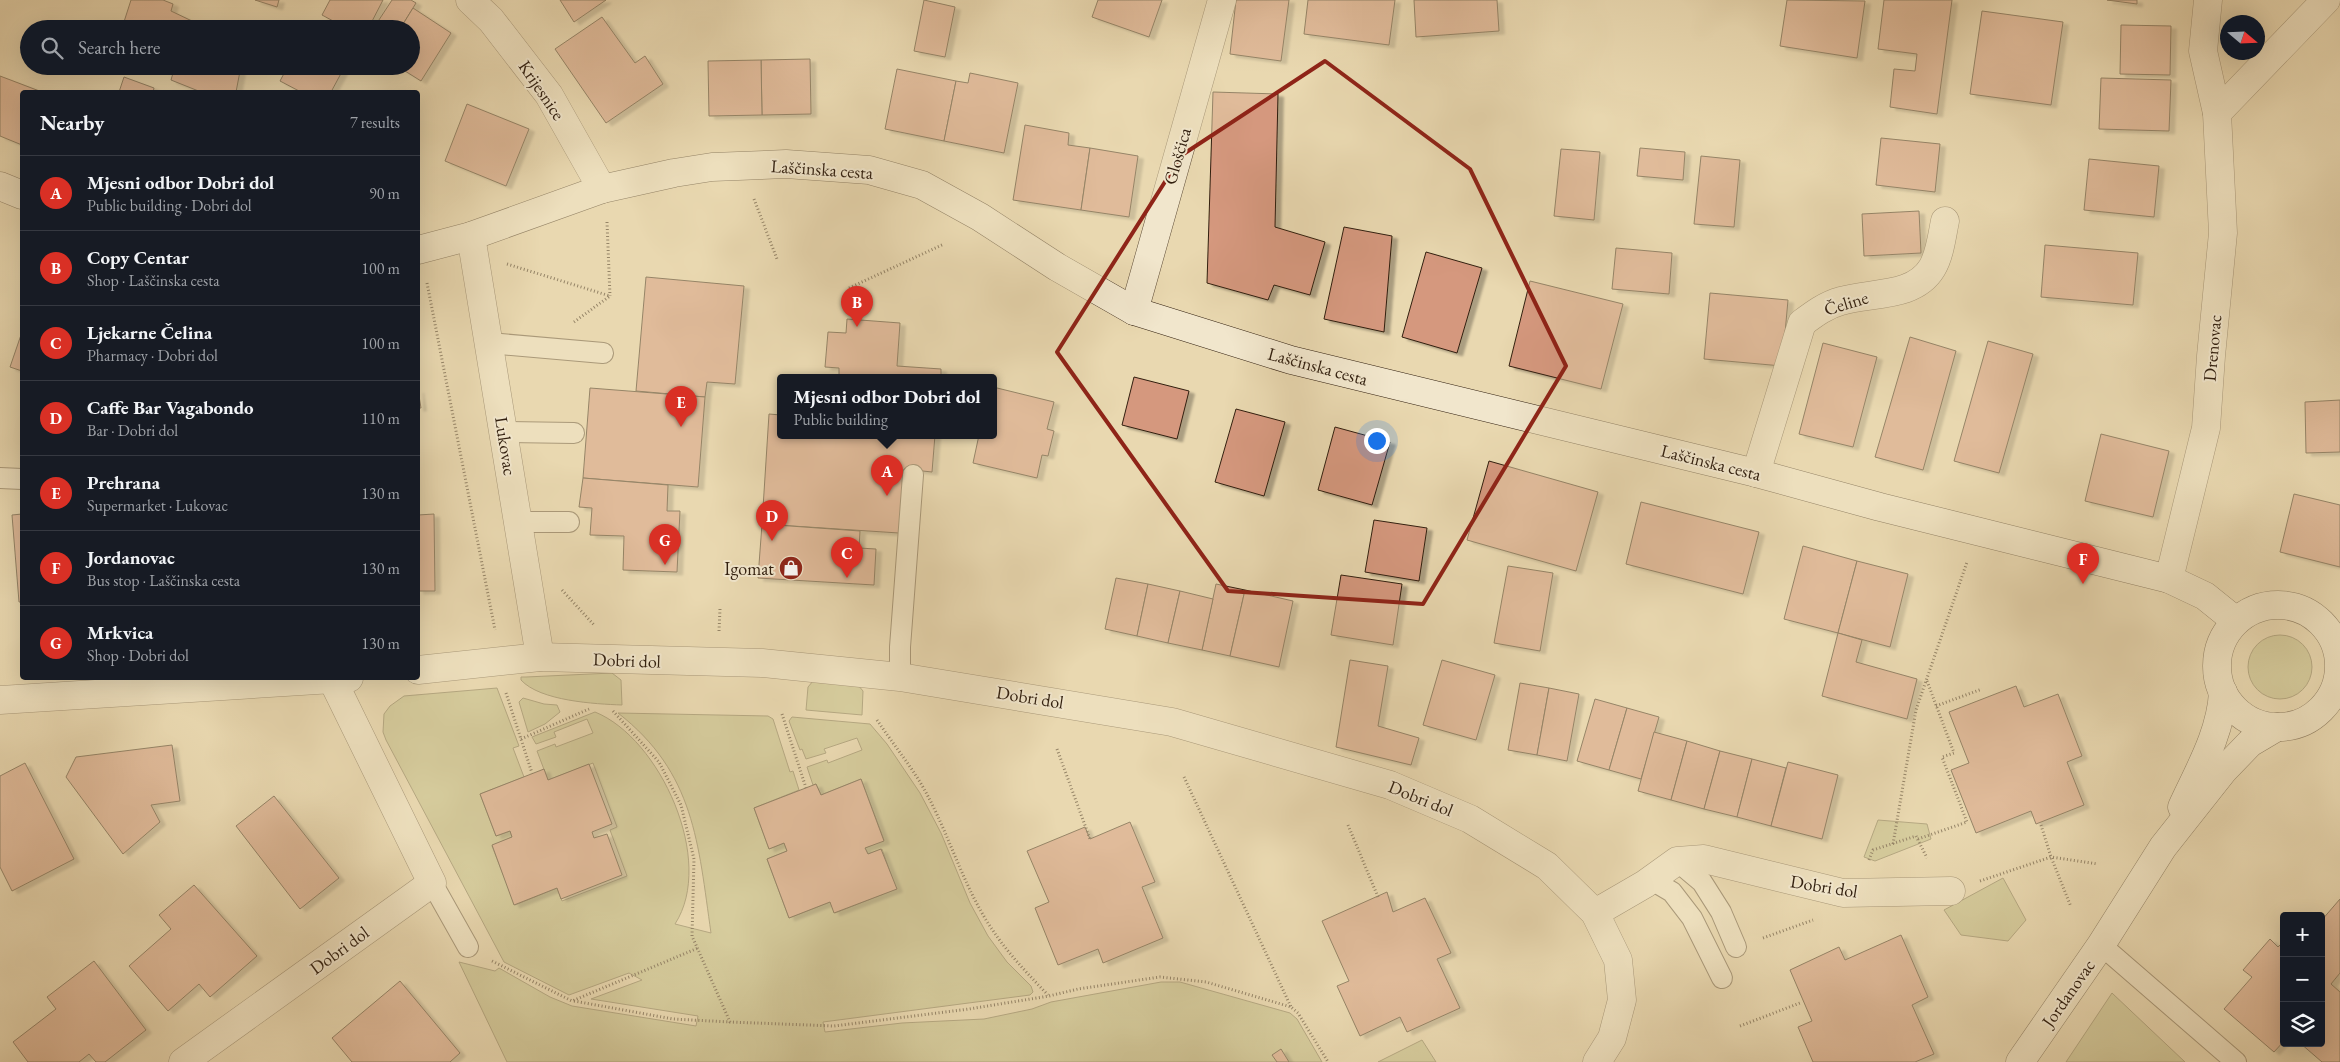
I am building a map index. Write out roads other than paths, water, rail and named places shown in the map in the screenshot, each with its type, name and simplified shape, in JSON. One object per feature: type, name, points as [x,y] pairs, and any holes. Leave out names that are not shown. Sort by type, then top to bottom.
[{"type":"street","name":"Krijesnice","points":[[470,0],[491,20],[549,95],[602,189]]},
{"type":"street","name":"Gloščica","points":[[1134,311],[1222,0]]},
{"type":"street","name":"Drenovac","points":[[2169,579],[2206,428],[2210,356],[2223,233],[2217,113],[2203,51],[2208,0]]},
{"type":"street","points":[[2217,113],[2326,0]]},
{"type":"street","name":"Laščinska cesta","points":[[420,249],[472,236],[602,189],[674,173],[712,167],[786,164],[868,170],[922,185],[980,217],[1057,267],[1134,311],[1291,360],[1756,473],[1880,507],[2169,579],[2205,596],[2236,621]]},
{"type":"street","points":[[0,186],[20,194]]},
{"type":"street","name":"Čeline","points":[[1756,473],[1802,323],[1820,310],[1840,301],[1903,289],[1920,282],[1932,268],[1946,221]]},
{"type":"street","name":"Lukovac","points":[[472,236],[540,657]]},
{"type":"street","points":[[2277,604],[2294,606],[2309,613],[2334,633],[2339,668],[2334,696],[2307,720],[2290,726],[2260,725],[2235,710],[2223,692],[2218,678],[2217,658],[2221,642],[2236,621],[2261,607],[2277,604]]},
{"type":"street","name":"Dobri dol","points":[[420,670],[540,657],[762,663],[900,677],[1172,722],[1390,785],[1470,818],[1546,866],[1595,913],[1618,960],[1622,1000],[1612,1038],[1596,1062]]},
{"type":"street","points":[[0,700],[310,680]]},
{"type":"street","points":[[342,680],[432,883]]},
{"type":"street","name":"Jordanovac","points":[[2163,847],[2216,732],[2222,712],[2223,692]]},
{"type":"street","name":"Jordanovac","points":[[2020,1062],[2101,945],[2163,847],[2223,772],[2250,743],[2277,727]]},
{"type":"street","name":"Dobri dol","points":[[1595,913],[1677,861],[1704,859],[1843,893],[1951,891]]},
{"type":"street","name":"Dobri dol","points":[[183,1062],[432,883]]},
{"type":"lane","points":[[489,343],[603,353]]},
{"type":"lane","points":[[503,432],[574,433]]},
{"type":"lane","points":[[900,677],[913,474]]},
{"type":"lane","points":[[0,478],[20,479]]},
{"type":"lane","points":[[518,522],[569,522]]},
{"type":"lane","points":[[1677,861],[1702,882],[1721,912],[1736,947]]},
{"type":"lane","points":[[1650,879],[1672,892],[1692,918],[1722,978]]},
{"type":"lane","points":[[432,883],[468,947]]},
{"type":"lane","points":[[2101,945],[2236,1062]]},
{"type":"place","name":"Copy Centar","points":[[857,327]]},
{"type":"place","name":"Prehrana","points":[[681,427]]},
{"type":"place","name":"Mjesni odbor Dobri dol","points":[[887,496]]},
{"type":"place","name":"Caffe Bar Vagabondo","points":[[772,541]]},
{"type":"place","name":"Mrkvica","points":[[665,565]]},
{"type":"place","name":"Igomat","points":[[791,568]]},
{"type":"place","name":"Ljekarne Čelina","points":[[847,578]]},
{"type":"place","name":"Jordanovac","points":[[2083,584]]}]
